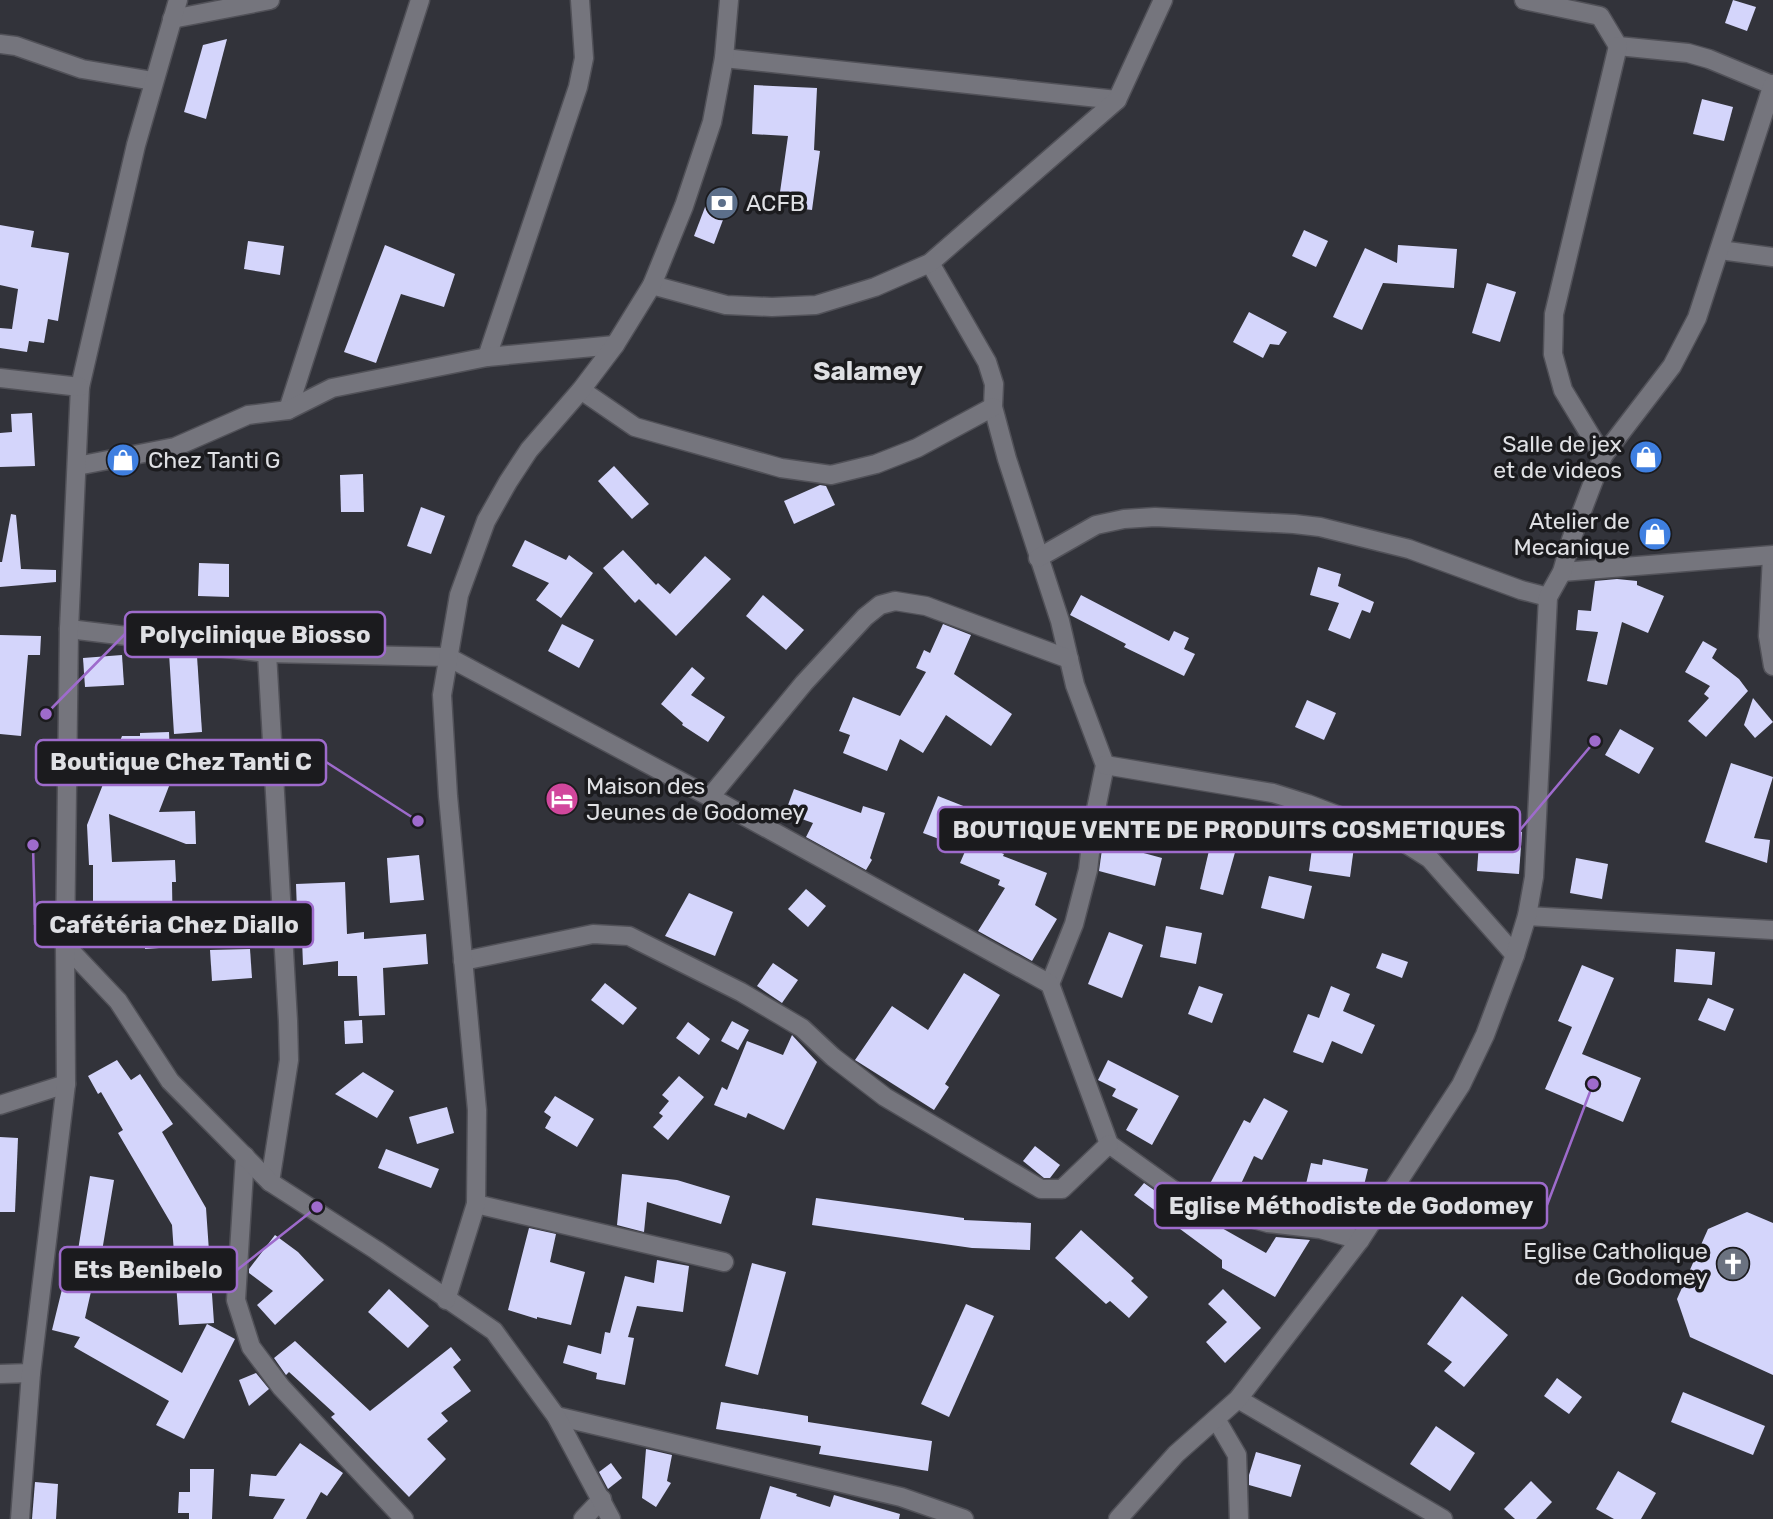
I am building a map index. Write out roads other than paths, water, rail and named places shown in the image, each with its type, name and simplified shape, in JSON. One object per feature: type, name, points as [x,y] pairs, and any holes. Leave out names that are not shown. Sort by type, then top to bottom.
[{"type":"street","points":[[20,1519],[31,1373],[66,1084],[69,629],[80,387],[136,145],[178,0]]},
{"type":"street","points":[[172,19],[270,0]]},
{"type":"street","points":[[288,410],[419,0]]},
{"type":"street","points":[[487,356],[578,87],[584,58],[580,0]]},
{"type":"street","points":[[446,1300],[476,1204],[477,1110],[448,796],[442,695],[459,595],[486,521],[508,482],[529,450],[581,390],[615,345],[652,285],[684,206],[712,122],[724,58],[729,0]]},
{"type":"street","points":[[652,285],[726,305],[816,305],[875,287],[930,263],[1117,100],[1163,0]]},
{"type":"street","points":[[1524,0],[1601,8],[1618,47],[1554,314],[1553,354],[1563,390],[1603,456]]},
{"type":"street","points":[[0,44],[82,69],[153,81]]},
{"type":"street","points":[[1118,1519],[1176,1454],[1238,1399],[1360,1240],[1461,1085],[1485,1035],[1515,955],[1527,915],[1534,877],[1548,597],[1562,572],[1571,540],[1603,456],[1672,366],[1697,318],[1772,85],[1688,53],[1618,47]]},
{"type":"street","points":[[724,58],[1117,100]]},
{"type":"street","points":[[1720,250],[1773,257]]},
{"type":"street","points":[[930,263],[987,362],[995,383],[993,407],[1038,558],[1060,621],[1075,685],[1105,765],[1094,819],[1088,870],[1077,914],[1049,984]]},
{"type":"street","points":[[77,466],[175,447],[248,415],[288,410],[332,388],[487,356],[615,345]]},
{"type":"street","points":[[0,379],[80,387]]},
{"type":"street","points":[[581,390],[635,427],[781,468],[831,475],[876,464],[918,448],[993,407]]},
{"type":"street","points":[[1038,558],[1096,525],[1124,519],[1155,517],[1294,524],[1321,527],[1409,549],[1521,590],[1548,597]]},
{"type":"street","points":[[1562,572],[1772,556],[1769,636],[1773,666]]},
{"type":"street","points":[[710,797],[804,683],[865,617],[880,606],[895,601],[926,606],[1069,659]]},
{"type":"street","points":[[69,629],[267,653],[447,657],[710,797],[1049,984],[1109,1144],[1187,1200],[1268,1223],[1320,1229],[1360,1240]]},
{"type":"street","points":[[267,653],[289,1047],[284,1101],[270,1182]]},
{"type":"street","points":[[1105,765],[1273,793],[1397,838],[1430,859],[1515,955]]},
{"type":"street","points":[[1527,915],[1773,930]]},
{"type":"street","points":[[463,961],[593,934],[629,936],[741,992],[802,1028],[833,1057],[885,1097],[1041,1189],[1062,1189],[1109,1144]]},
{"type":"street","points":[[65,945],[118,1001],[170,1081],[270,1182],[494,1331],[556,1416],[611,1519]]},
{"type":"street","points":[[0,1105],[66,1084]]},
{"type":"street","points":[[245,1157],[236,1300],[251,1347],[281,1387],[404,1519]]},
{"type":"street","points":[[476,1204],[724,1262]]},
{"type":"street","points":[[0,1374],[31,1373]]},
{"type":"street","points":[[1238,1399],[1443,1519]]},
{"type":"street","points":[[556,1416],[901,1497],[964,1519]]},
{"type":"street","points":[[1216,1419],[1237,1455],[1239,1519]]},
{"type":"street","points":[[583,1519],[601,1499]]},
{"type":"place","name":"ACFB","points":[[722,203]]},
{"type":"place","name":"Salle de jex et de videos","points":[[1646,457]]},
{"type":"place","name":"Chez Tanti G","points":[[123,460]]},
{"type":"place","name":"Atelier de Mecanique","points":[[1655,534]]},
{"type":"place","name":"Polyclinique Biosso","points":[[46,714]]},
{"type":"place","name":"BOUTIQUE VENTE DE PRODUITS COSMETIQUES","points":[[1595,741]]},
{"type":"place","name":"Maison des Jeunes de Godomey","points":[[562,799]]},
{"type":"place","name":"Boutique Chez Tanti C","points":[[418,821]]},
{"type":"place","name":"Cafétéria Chez Diallo","points":[[33,845]]},
{"type":"place","name":"Eglise Méthodiste de Godomey","points":[[1593,1084]]},
{"type":"place","name":"Ets Benibelo","points":[[317,1207]]},
{"type":"place","name":"Eglise Catholique de Godomey","points":[[1733,1264]]},
{"type":"district","name":"Salamey","points":[[868,371]]}]
